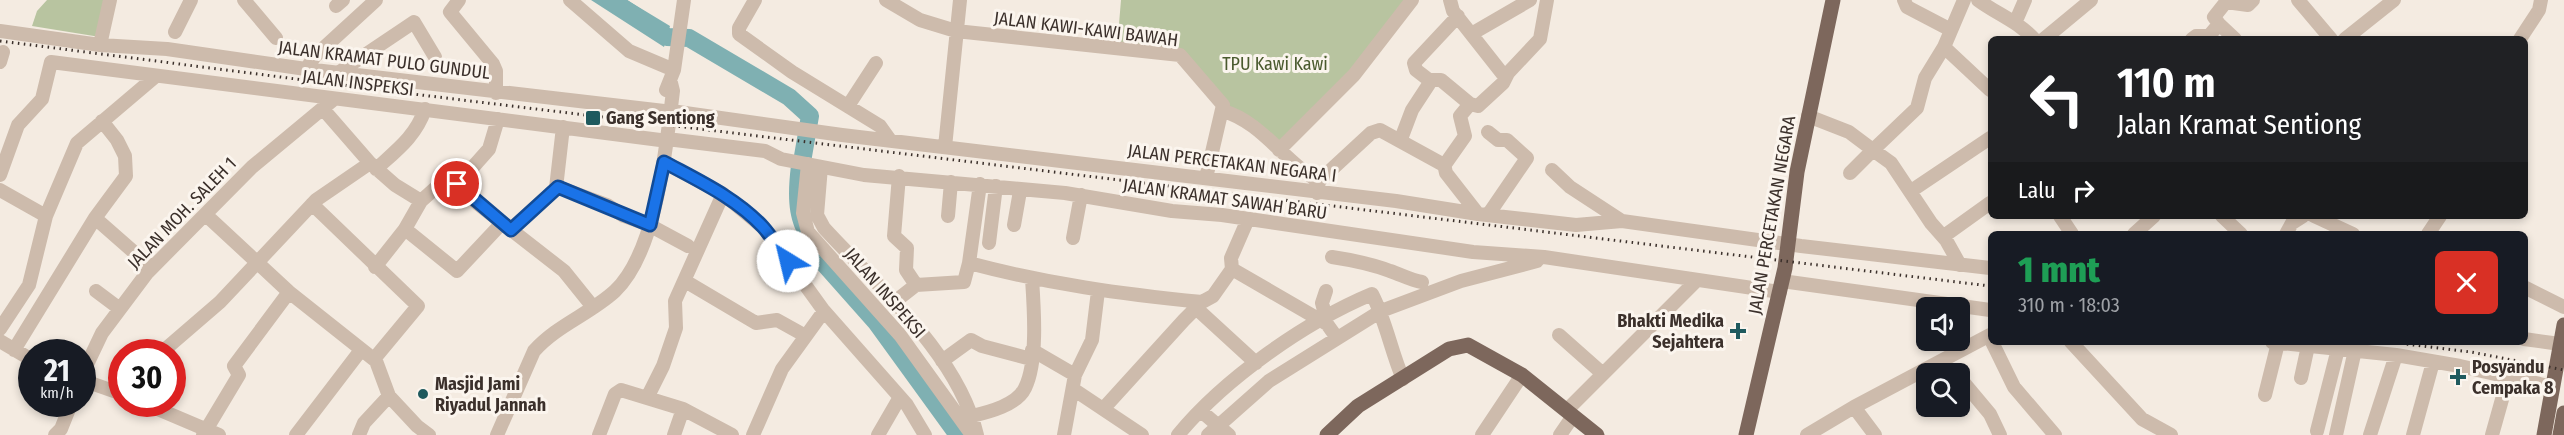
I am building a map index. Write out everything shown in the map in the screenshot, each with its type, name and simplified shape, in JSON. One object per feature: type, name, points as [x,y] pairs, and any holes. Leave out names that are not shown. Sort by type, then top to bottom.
[{"type":"main road","name":"JALAN PERCETAKAN NEGARA","points":[[1746,435],[1781,287],[1797,172],[1833,0]]},
{"type":"main road","points":[[2544,435],[2564,324]]},
{"type":"main road","points":[[1327,435],[1358,406],[1449,349],[1461,346],[1473,348],[1522,375],[1597,435]]},
{"type":"main road","points":[[2560,435],[2564,413]]},
{"type":"street","points":[[100,45],[110,0]]},
{"type":"street","points":[[171,41],[190,0]]},
{"type":"street","points":[[244,0],[276,38]]},
{"type":"street","points":[[306,69],[315,56],[376,0]]},
{"type":"street","points":[[459,0],[450,12],[493,63],[496,71],[496,93]]},
{"type":"street","points":[[570,0],[629,51],[673,76]]},
{"type":"street","points":[[497,435],[534,351],[544,340],[593,307],[624,281],[640,253],[650,225],[664,162],[666,89],[673,76],[684,0]]},
{"type":"street","points":[[755,0],[739,28],[739,34],[792,72],[880,126],[890,140]]},
{"type":"street","name":"JALAN KAWI-KAWI BAWAH","points":[[886,0],[920,20],[956,31],[1175,54],[1184,58],[1221,101],[1223,111]]},
{"type":"street","points":[[945,147],[960,0]]},
{"type":"street","points":[[1279,150],[1354,75],[1412,0]]},
{"type":"street","points":[[1450,0],[1458,16],[1505,76]]},
{"type":"street","points":[[1473,33],[1529,0]]},
{"type":"street","points":[[1458,16],[1414,63],[1416,70],[1429,80],[1441,80],[1470,104],[1478,106],[1503,83],[1505,76],[1542,36],[1547,0]]},
{"type":"street","points":[[1904,0],[1906,7],[1950,30]]},
{"type":"street","points":[[1850,173],[1914,112],[1925,78],[1944,46],[1964,0]]},
{"type":"street","points":[[1978,0],[1995,13],[2015,23],[2030,36]]},
{"type":"street","points":[[2015,23],[2025,0]]},
{"type":"street","points":[[2050,36],[2091,0]]},
{"type":"street","points":[[2232,36],[2214,17],[2226,2],[2248,5],[2253,0]]},
{"type":"street","points":[[2298,0],[2328,36]]},
{"type":"street","points":[[2349,36],[2394,0]]},
{"type":"street","points":[[2522,36],[2539,10],[2541,0]]},
{"type":"street","points":[[341,71],[414,22],[435,57]]},
{"type":"street","points":[[2209,36],[2219,24]]},
{"type":"street","name":"JALAN KRAMAT PULO GUNDUL","points":[[0,31],[100,45],[171,41],[306,69],[341,71],[496,93],[667,111]]},
{"type":"street","points":[[1944,46],[1988,88]]},
{"type":"street","name":"JALAN INSPEKSI","points":[[0,175],[18,125],[42,99],[51,62],[664,140]]},
{"type":"street","points":[[848,106],[876,63]]},
{"type":"street","points":[[0,329],[29,285],[46,216],[77,143],[156,75]]},
{"type":"street","points":[[1401,139],[1403,128],[1429,80]]},
{"type":"street","name":"JALAN MOH. SALEH 1","points":[[96,346],[102,333],[152,268],[257,162],[334,99]]},
{"type":"street","points":[[1444,164],[1465,136],[1460,116],[1470,104]]},
{"type":"street","points":[[323,109],[373,166],[395,185],[422,201]]},
{"type":"street","points":[[177,339],[213,309],[312,204],[373,166],[410,138],[425,109]]},
{"type":"street","name":"JALAN PERCETAKAN NEGARA I","points":[[667,111],[1206,178],[1318,187],[1483,214],[1590,226],[1622,220],[1788,244],[1988,268]]},
{"type":"street","points":[[1206,178],[1223,111],[1247,121],[1318,187],[1373,132],[1380,130],[1401,139],[1444,164],[1446,173],[1483,214],[1527,158],[1507,140],[1498,140],[1488,132]]},
{"type":"street","points":[[1808,116],[1848,132],[1891,163],[1931,223],[1944,236],[1960,265]]},
{"type":"street","points":[[457,184],[489,148],[498,119]]},
{"type":"street","points":[[14,350],[95,218],[126,176],[125,156],[117,140],[102,121]]},
{"type":"street","points":[[405,229],[457,271],[507,226],[556,188],[563,127]]},
{"type":"street","points":[[1911,191],[1988,139]]},
{"type":"street","points":[[660,178],[657,168],[664,140]]},
{"type":"street","name":"JALAN KRAMAT SAWAH BARU","points":[[664,140],[765,151],[807,164],[864,175],[899,176],[980,184],[1020,191],[1081,195],[1172,212],[1248,219],[1473,252],[1544,257],[1697,280],[1988,310]]},
{"type":"street","points":[[664,162],[723,194],[764,228],[824,311],[900,397],[925,435]]},
{"type":"street","points":[[807,164],[818,218],[824,228],[893,303],[942,361],[972,416],[977,435]]},
{"type":"street","name":"JALAN INSPEKSI","points":[[807,164],[803,213],[808,232],[900,335],[972,435]]},
{"type":"street","points":[[1552,170],[1570,187],[1622,220]]},
{"type":"street","points":[[375,267],[405,229],[422,201],[448,176],[564,271],[593,307]]},
{"type":"street","points":[[899,176],[894,236],[907,248],[906,270],[916,285]]},
{"type":"street","points":[[948,216],[951,182]]},
{"type":"street","points":[[893,303],[916,285],[964,282],[969,263],[980,184]]},
{"type":"street","points":[[989,243],[996,186]]},
{"type":"street","points":[[556,188],[575,192],[607,205],[624,216],[650,225],[688,246]]},
{"type":"street","points":[[0,190],[46,216]]},
{"type":"street","points":[[1014,225],[1020,191]]},
{"type":"street","points":[[647,398],[663,366],[676,328],[675,302],[723,194]]},
{"type":"street","points":[[1073,238],[1081,195]]},
{"type":"street","points":[[312,204],[375,267],[416,303],[418,309],[374,359]]},
{"type":"street","points":[[1944,236],[1988,204]]},
{"type":"street","points":[[206,215],[289,292],[374,359],[389,396],[413,431],[429,435]]},
{"type":"street","points":[[95,218],[152,268]]},
{"type":"street","points":[[1104,408],[1199,305],[1213,296],[1232,269],[1231,258],[1248,219]]},
{"type":"street","points":[[2137,231],[2151,219]]},
{"type":"street","points":[[2225,219],[2238,231]]},
{"type":"street","points":[[2288,231],[2292,223],[2298,219]]},
{"type":"street","points":[[2320,219],[2346,231]]},
{"type":"street","points":[[1332,257],[1391,271],[1422,289]]},
{"type":"street","points":[[1201,411],[1218,432],[1269,381],[1381,311],[1422,289],[1442,289],[1461,280],[1544,257]]},
{"type":"street","points":[[969,263],[1032,279],[1199,305],[1256,363]]},
{"type":"street","points":[[1232,269],[1323,319],[1337,339]]},
{"type":"street","points":[[972,416],[993,411],[1026,387],[1035,324],[1032,279]]},
{"type":"street","points":[[1560,435],[1570,413],[1602,374],[1697,280]]},
{"type":"street","points":[[685,281],[756,323],[777,320],[804,335]]},
{"type":"street","points":[[2528,290],[2564,308]]},
{"type":"street","points":[[96,291],[120,309]]},
{"type":"street","points":[[1064,435],[1074,382],[1092,340],[1098,291]]},
{"type":"street","points":[[1323,319],[1322,303],[1326,291]]},
{"type":"street","points":[[174,417],[209,433],[239,375],[234,366],[289,292]]},
{"type":"street","points":[[1178,435],[1230,382],[1256,363],[1323,319],[1372,294],[1381,311],[1392,352],[1404,379]]},
{"type":"street","points":[[753,435],[782,369],[804,335],[824,311]]},
{"type":"street","points":[[1559,335],[1602,374]]},
{"type":"street","points":[[1807,435],[1854,407],[1988,336]]},
{"type":"street","points":[[942,361],[972,340],[982,346],[1031,355],[1074,382],[1115,418],[1142,435]]},
{"type":"street","points":[[2528,340],[2560,344]]},
{"type":"street","points":[[0,341],[18,352]]},
{"type":"street","points":[[1993,345],[2014,387],[2055,435]]},
{"type":"street","points":[[2074,345],[2142,419],[2171,435]]},
{"type":"street","points":[[2265,395],[2278,345]]},
{"type":"street","points":[[2298,345],[2396,355],[2460,366],[2553,387]]},
{"type":"street","points":[[2301,378],[2308,346]]},
{"type":"street","points":[[2317,431],[2338,349]]},
{"type":"street","points":[[296,435],[361,350]]},
{"type":"street","points":[[2336,435],[2355,350]]},
{"type":"street","points":[[2370,435],[2396,355]]},
{"type":"street","points":[[2412,435],[2433,362]]},
{"type":"street","points":[[1482,435],[1522,375]]},
{"type":"street","points":[[2492,435],[2508,378]]},
{"type":"street","points":[[599,435],[616,392],[621,390],[683,409],[732,435]]},
{"type":"street","points":[[1970,390],[1990,414],[2000,435]]},
{"type":"street","points":[[359,435],[364,423],[389,396]]},
{"type":"street","points":[[878,435],[900,397]]},
{"type":"street","points":[[1854,407],[1875,435]]},
{"type":"street","points":[[674,435],[683,409]]},
{"type":"street","points":[[55,435],[61,429],[66,417]]},
{"type":"green space","points":[[47,0],[104,0],[100,37],[32,26],[37,11]]},
{"type":"green space","name":"TPU Kawi Kawi","points":[[1121,0],[1413,0],[1279,150],[1238,116],[1184,58],[1117,48]]},
{"type":"water","points":[[591,0],[627,0],[670,26],[664,47]]},
{"type":"water","points":[[791,165],[805,167],[800,211],[840,272],[833,280],[809,252],[795,228],[789,202]]},
{"type":"waterway","points":[[611,0],[667,37],[689,38],[789,97],[810,116],[799,179]]},
{"type":"waterway","points":[[821,260],[876,322],[958,435]]},
{"type":"railway","points":[[0,41],[413,94],[1988,286]]},
{"type":"railway","points":[[2414,345],[2471,352],[2564,370]]},
{"type":"place","name":"Gang Sentiong","points":[[593,118]]},
{"type":"place","name":"Bhakti Medika Sejahtera","points":[[1738,331]]},
{"type":"place","name":"Posyandu Cempaka 8","points":[[2458,377]]},
{"type":"place","name":"Masjid Jami Riyadul Jannah","points":[[423,394]]},
{"type":"route","points":[[457,184],[511,230],[558,187],[607,205],[624,216],[650,225],[664,162],[723,194],[744,210],[764,228],[788,261]]}]
